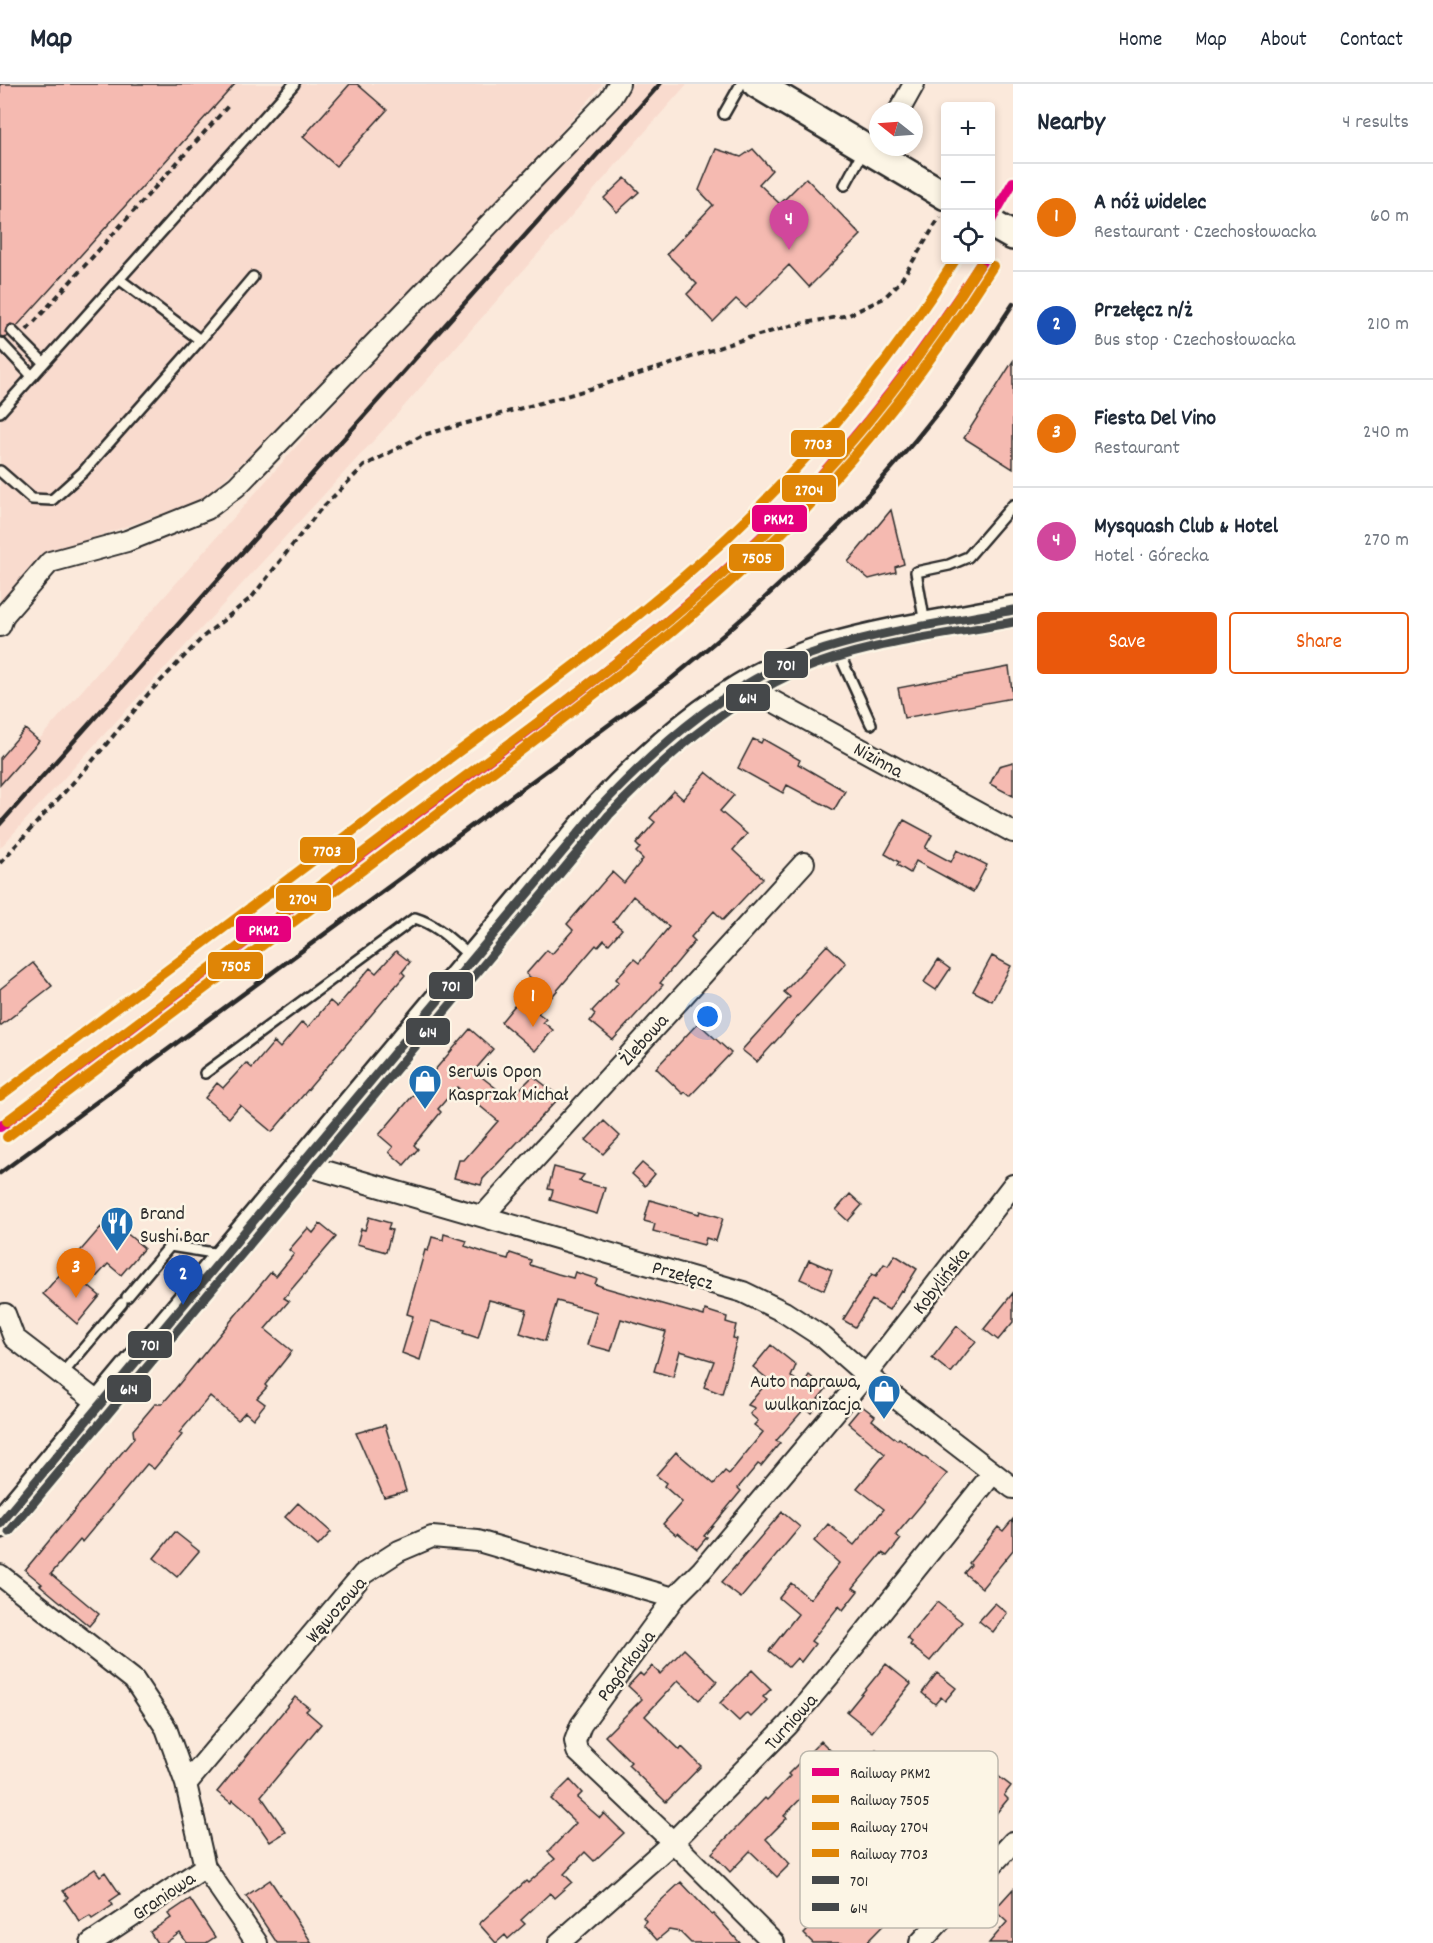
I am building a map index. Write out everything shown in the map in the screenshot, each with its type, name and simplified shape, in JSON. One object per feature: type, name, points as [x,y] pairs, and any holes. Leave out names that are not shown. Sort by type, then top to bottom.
[{"type":"street","points":[[0,626],[4,615],[50,562],[127,541],[207,509],[237,486],[610,99],[619,84]]},
{"type":"street","points":[[757,84],[869,147]]},
{"type":"street","points":[[904,102],[914,84]]},
{"type":"street","points":[[883,156],[941,193]]},
{"type":"street","points":[[995,226],[1013,236]]},
{"type":"street","points":[[0,1524],[600,807],[680,731],[745,686],[796,660],[836,646],[1013,610]]},
{"type":"street","name":"Nizinna","points":[[745,686],[1013,832]]},
{"type":"street","name":"Żlebowa","points":[[483,1216],[804,863]]},
{"type":"street","name":"Przełęcz","points":[[301,1164],[743,1292],[784,1312],[824,1338],[866,1374],[1013,1488]]},
{"type":"street","name":"Kobylińska","points":[[866,1374],[1013,1185]]},
{"type":"street","points":[[5,1314],[10,1339],[62,1374],[100,1404]]},
{"type":"street","name":"Pagórkowa","points":[[774,1943],[673,1842],[576,1751],[575,1741],[580,1725],[674,1598],[702,1570],[866,1374]]},
{"type":"street","name":"Turniowa","points":[[559,1943],[673,1842],[788,1725],[993,1473]]},
{"type":"street","name":"Wąwozowa","points":[[186,1784],[363,1574],[399,1551],[432,1537],[478,1541],[674,1598]]},
{"type":"street","points":[[0,1575],[134,1680],[166,1728],[186,1784],[205,1867],[257,1943]]},
{"type":"street","points":[[998,1858],[1013,1842]]},
{"type":"street","name":"Graniowa","points":[[91,1943],[205,1867]]},
{"type":"street","points":[[920,1943],[934,1928]]},
{"type":"lane","points":[[0,412],[294,84]]},
{"type":"lane","points":[[724,114],[741,84]]},
{"type":"lane","points":[[845,185],[869,156]]},
{"type":"lane","points":[[0,471],[32,500],[52,500],[84,472],[253,277]]},
{"type":"lane","points":[[119,279],[200,340]]},
{"type":"lane","points":[[15,334],[44,363]]},
{"type":"lane","points":[[1,343],[32,376]]},
{"type":"lane","points":[[926,627],[916,572],[949,565],[968,557],[1013,505]]},
{"type":"lane","points":[[836,646],[871,723]]},
{"type":"lane","points":[[205,1073],[415,918],[438,928],[473,959]]},
{"type":"lane","points":[[62,1374],[170,1246],[226,1254]]},
{"type":"path","points":[[15,334],[228,106]]},
{"type":"path","points":[[0,863],[89,765],[148,693],[204,636],[252,597],[319,511],[364,466],[423,435],[599,386],[741,340],[849,315],[884,298],[900,282],[944,210]]},
{"type":"shaded area","points":[[0,84],[603,84],[517,182],[343,367],[204,499],[42,556],[0,607]]},
{"type":"shaded area","points":[[627,84],[687,84],[384,429],[0,848],[0,784],[322,417]]},
{"type":"building","points":[[0,84],[235,84],[17,326],[11,324],[7,327],[5,332],[8,336],[6,338],[0,336]]},
{"type":"building","points":[[350,84],[357,84],[387,110],[336,166],[303,137]]},
{"type":"building","points":[[716,149],[741,157],[753,149],[772,170],[759,184],[780,204],[806,178],[861,235],[809,287],[789,265],[746,308],[736,299],[713,322],[687,294],[697,284],[667,254],[713,205],[699,190]]},
{"type":"building","points":[[625,178],[639,192],[617,212],[604,198]]},
{"type":"building","points":[[1013,361],[1013,469],[964,438]]},
{"type":"building","points":[[891,510],[904,564],[895,567],[896,572],[869,579],[848,562]]},
{"type":"building","points":[[1009,667],[1013,698],[904,718],[898,688]]},
{"type":"building","points":[[25,729],[39,741],[0,785],[0,758]]},
{"type":"building","points":[[753,739],[761,743],[763,739],[800,760],[798,764],[845,791],[834,810],[787,785],[783,793],[738,768]]},
{"type":"building","points":[[1013,762],[1013,796],[990,784],[999,766]]},
{"type":"building","points":[[706,772],[734,795],[720,811],[747,834],[733,850],[763,878],[723,920],[714,911],[691,937],[695,941],[660,983],[663,985],[613,1040],[590,1021],[595,1014],[592,1011],[619,982],[616,979],[634,959],[639,963],[669,927],[633,896],[613,922],[622,929],[609,944],[604,940],[598,947],[596,945],[538,1013],[546,1019],[543,1022],[553,1030],[535,1051],[501,1022],[535,981],[526,974],[547,950],[552,954],[573,930],[567,924],[612,872],[624,883],[643,859],[636,852],[640,848],[636,844],[655,822],[650,818],[674,791],[683,799]]},
{"type":"building","points":[[904,820],[932,835],[925,848],[951,862],[957,850],[987,865],[973,892],[916,861],[910,873],[897,865],[899,862],[885,854]]},
{"type":"building","points":[[827,945],[846,963],[757,1062],[742,1050],[790,997],[784,992]]},
{"type":"building","points":[[396,951],[410,962],[402,972],[405,975],[272,1132],[240,1105],[229,1118],[205,1098],[217,1083],[223,1088],[246,1063],[252,1068],[274,1042],[280,1048],[302,1022],[308,1027],[330,1001],[337,1007],[370,968],[376,973]]},
{"type":"building","points":[[992,956],[1011,966],[992,1001],[973,991]]},
{"type":"building","points":[[938,960],[950,969],[936,990],[924,982]]},
{"type":"building","points":[[33,963],[52,986],[0,1026],[0,989]]},
{"type":"building","points":[[698,1023],[731,1053],[690,1096],[685,1092],[683,1094],[656,1068]]},
{"type":"building","points":[[470,1029],[493,1049],[474,1071],[510,1099],[533,1076],[560,1097],[483,1179],[481,1185],[454,1178],[459,1160],[464,1160],[498,1121],[457,1087],[438,1109],[441,1112],[414,1145],[418,1149],[404,1165],[389,1152],[393,1147],[379,1135]]},
{"type":"building","points":[[604,1121],[620,1136],[603,1154],[586,1140]]},
{"type":"building","points":[[642,1163],[655,1174],[645,1186],[632,1174]]},
{"type":"building","points":[[554,1167],[584,1175],[579,1181],[605,1188],[597,1214],[550,1200],[553,1190],[548,1189]]},
{"type":"building","points":[[850,1194],[862,1205],[848,1221],[836,1210]]},
{"type":"building","points":[[650,1200],[699,1214],[700,1211],[723,1218],[716,1241],[706,1238],[704,1245],[653,1231],[655,1224],[644,1221]]},
{"type":"building","points":[[369,1217],[390,1223],[388,1229],[392,1230],[386,1252],[357,1244],[361,1229],[365,1230]]},
{"type":"building","points":[[320,1224],[336,1237],[284,1298],[289,1301],[265,1329],[292,1351],[257,1398],[265,1404],[253,1419],[245,1412],[238,1420],[210,1396],[179,1433],[182,1435],[154,1469],[147,1464],[82,1542],[80,1540],[51,1574],[99,1614],[89,1626],[25,1570],[134,1438],[133,1430],[155,1404],[162,1404],[170,1395],[271,1272],[276,1276],[294,1254],[289,1250],[308,1228],[313,1233]]},
{"type":"building","points":[[117,1225],[144,1248],[121,1275],[108,1264],[88,1286],[100,1296],[77,1324],[43,1294],[101,1227],[109,1234]]},
{"type":"building","points":[[444,1234],[467,1241],[465,1246],[489,1254],[508,1259],[510,1253],[531,1260],[530,1265],[558,1274],[573,1278],[575,1272],[597,1279],[595,1284],[606,1288],[704,1316],[705,1310],[727,1317],[726,1322],[736,1325],[733,1338],[737,1339],[722,1394],[704,1387],[714,1361],[680,1351],[673,1377],[654,1371],[666,1332],[621,1319],[611,1351],[587,1345],[597,1312],[557,1301],[545,1341],[520,1333],[527,1310],[489,1300],[478,1338],[463,1333],[464,1330],[431,1321],[420,1360],[402,1353],[413,1316],[407,1314],[425,1250],[428,1251],[432,1237],[443,1240]]},
{"type":"building","points":[[895,1255],[917,1269],[889,1310],[872,1300],[855,1327],[843,1320],[872,1274],[876,1276],[884,1264],[888,1266]]},
{"type":"building","points":[[809,1260],[832,1270],[824,1290],[800,1279]]},
{"type":"building","points":[[1013,1293],[1013,1322],[998,1340],[984,1329]]},
{"type":"building","points":[[957,1326],[976,1341],[951,1373],[932,1358]]},
{"type":"building","points":[[771,1345],[796,1365],[791,1377],[803,1384],[809,1375],[826,1389],[818,1399],[821,1401],[811,1413],[805,1408],[776,1441],[780,1443],[761,1466],[758,1464],[738,1488],[741,1491],[704,1536],[707,1537],[697,1549],[663,1524],[682,1502],[664,1486],[666,1483],[656,1475],[676,1452],[714,1484],[725,1471],[729,1474],[763,1432],[754,1425],[758,1421],[750,1414],[755,1408],[748,1405],[769,1380],[753,1367]]},
{"type":"building","points":[[862,1406],[875,1416],[872,1420],[897,1440],[899,1438],[947,1474],[896,1535],[901,1539],[887,1556],[882,1553],[853,1588],[858,1591],[843,1610],[839,1606],[811,1641],[815,1644],[801,1662],[797,1658],[789,1667],[769,1651],[798,1614],[779,1598],[791,1583],[810,1599],[839,1563],[814,1541],[828,1524],[854,1545],[884,1509],[857,1488],[885,1454],[848,1423]]},
{"type":"building","points":[[385,1425],[406,1491],[384,1497],[356,1433]]},
{"type":"building","points":[[298,1503],[331,1532],[318,1546],[285,1517]]},
{"type":"building","points":[[782,1512],[800,1527],[741,1598],[721,1583]]},
{"type":"building","points":[[1013,1519],[1013,1550],[982,1588],[964,1573],[971,1565],[969,1563],[998,1527],[1003,1531]]},
{"type":"building","points":[[175,1532],[199,1551],[177,1577],[154,1558]]},
{"type":"building","points":[[937,1602],[962,1622],[930,1661],[910,1645],[912,1642],[907,1638]]},
{"type":"building","points":[[995,1603],[1007,1613],[993,1632],[979,1621]]},
{"type":"building","points":[[684,1649],[717,1681],[699,1700],[678,1680],[645,1716],[680,1750],[682,1747],[701,1766],[666,1802],[628,1765],[631,1762],[605,1736],[642,1699],[628,1686],[640,1673],[643,1676],[652,1666],[660,1674]]},
{"type":"building","points":[[886,1664],[911,1684],[872,1732],[847,1712]]},
{"type":"building","points":[[752,1670],[771,1689],[763,1697],[767,1700],[751,1717],[747,1713],[739,1721],[720,1703]]},
{"type":"building","points":[[937,1673],[956,1688],[945,1701],[941,1697],[935,1704],[922,1693]]},
{"type":"building","points":[[295,1697],[309,1708],[306,1711],[321,1724],[261,1796],[286,1832],[270,1842],[253,1817],[233,1800],[231,1803],[217,1792]]},
{"type":"building","points":[[821,1741],[831,1751],[811,1751]]},
{"type":"building","points":[[800,1762],[800,1799],[784,1816],[787,1818],[766,1839],[790,1864],[777,1877],[750,1851],[730,1872],[712,1853],[765,1798],[767,1800],[790,1776],[788,1774]]},
{"type":"building","points":[[998,1776],[1011,1786],[1004,1795],[1008,1799],[998,1811]]},
{"type":"building","points":[[570,1780],[582,1793],[577,1798],[600,1818],[604,1813],[624,1833],[594,1861],[585,1852],[564,1874],[572,1882],[554,1898],[550,1893],[521,1920],[525,1924],[508,1939],[505,1935],[496,1943],[479,1924],[526,1881],[528,1883],[555,1859],[548,1852],[576,1823],[551,1799]]},
{"type":"building","points":[[95,1869],[100,1876],[105,1872],[120,1894],[110,1901],[113,1905],[92,1919],[90,1916],[80,1922],[65,1900],[68,1897],[63,1891]]},
{"type":"building","points":[[270,1880],[312,1943],[277,1943],[246,1896]]},
{"type":"building","points":[[681,1882],[740,1943],[691,1943],[680,1932],[669,1930],[657,1940],[643,1924],[646,1921],[643,1917]]},
{"type":"building","points":[[1013,1889],[1013,1943],[989,1943],[1007,1922],[998,1914],[998,1906]]},
{"type":"building","points":[[190,1899],[215,1937],[206,1943],[187,1943],[180,1933],[165,1943],[157,1943],[150,1932],[171,1918],[168,1914]]},
{"type":"building","points":[[810,1928],[881,1928],[866,1943],[813,1943],[804,1934]]},
{"type":"railway","points":[[0,824],[660,84]]},
{"type":"railway","points":[[0,1173],[671,679],[708,648],[778,586],[877,485],[948,399],[1013,304]]},
{"type":"rail line","name":"PKM2","points":[[995,213],[1013,182]]},
{"type":"rail line","name":"7703","points":[[0,1096],[572,666],[652,604],[690,571],[760,506],[821,440],[905,334],[952,264]]},
{"type":"rail line","name":"PKM2","points":[[0,1127],[559,707],[706,588],[797,501],[873,415],[919,355],[980,264]]},
{"type":"rail line","name":"2704","points":[[7,1121],[627,655],[706,589],[778,522],[871,418],[927,344],[979,266]]},
{"type":"rail line","name":"7505","points":[[7,1137],[566,716],[711,599],[802,513],[855,455],[927,363],[993,266]]},
{"type":"transit line","name":"701","points":[[0,1524],[600,807],[650,758],[703,713],[761,676],[792,661],[848,642],[1013,610]]},
{"type":"transit line","name":"614","points":[[9,1532],[609,815],[673,753],[744,700],[796,672],[876,647],[1013,622]]},
{"type":"place","name":"Mysquash Club & Hotel","points":[[789,250]]},
{"type":"place","name":"A nóż widelec","points":[[533,1027]]},
{"type":"place","name":"Serwis Opon Kasprzak Michał","points":[[425,1110]]},
{"type":"place","name":"Brand Sushi Bar","points":[[117,1252]]},
{"type":"place","name":"Fiesta Del Vino","points":[[76,1298]]},
{"type":"place","name":"Przełęcz n/ż","points":[[183,1305]]},
{"type":"place","name":"Auto naprawa, wulkanizacja","points":[[884,1420]]}]
